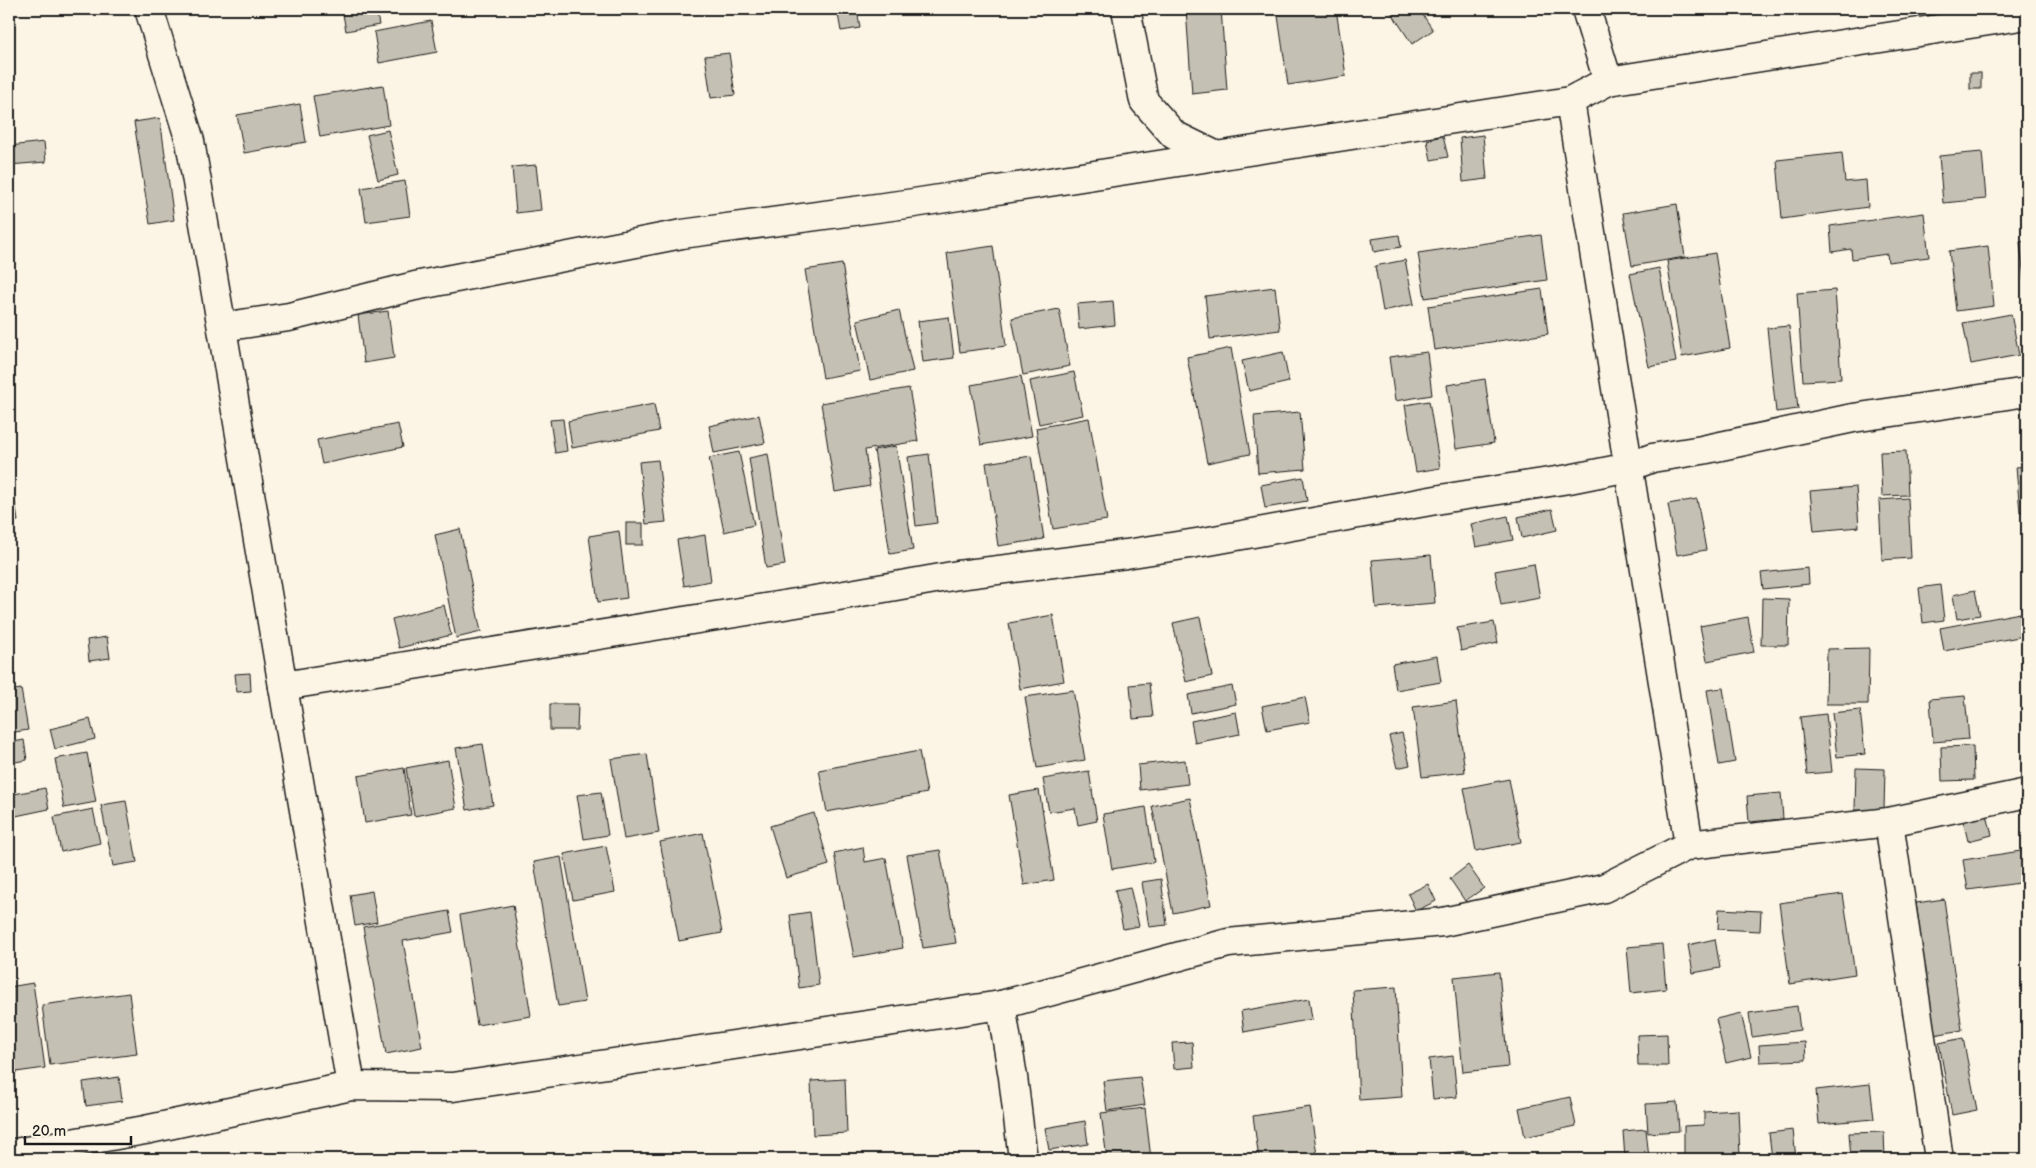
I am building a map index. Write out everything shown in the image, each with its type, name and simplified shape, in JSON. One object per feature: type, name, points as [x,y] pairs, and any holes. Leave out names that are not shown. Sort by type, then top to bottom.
[{"type":"street","points":[[149,9],[190,141],[351,1086]]},
{"type":"street","points":[[1126,9],[1144,101],[1174,135],[1218,156]]},
{"type":"street","points":[[1586,9],[1608,81]]},
{"type":"street","points":[[222,327],[289,317],[415,286],[682,234],[914,203],[1570,101],[1608,81],[2027,15]]},
{"type":"street","points":[[1570,101],[1689,844]]},
{"type":"street","points":[[284,686],[958,575],[1126,554],[1447,498],[1569,479],[1629,467],[1652,458],[1702,450],[1853,418],[2027,392]]},
{"type":"street","points":[[9,1154],[145,1130],[351,1086],[452,1086],[1001,1005],[1228,943],[1443,922],[1604,888],[1689,844],[1889,822],[2027,793]]},
{"type":"street","points":[[1889,822],[1939,1159]]},
{"type":"street","points":[[1001,1005],[1013,1077],[1023,1159]]},
{"type":"building","points":[[342,9],[376,9],[379,25],[346,31]]},
{"type":"building","points":[[837,9],[857,9],[860,28],[841,31]]},
{"type":"building","points":[[1186,9],[1221,9],[1227,90],[1192,94]]},
{"type":"building","points":[[1277,9],[1336,9],[1346,76],[1288,85]]},
{"type":"building","points":[[1389,9],[1419,9],[1433,30],[1412,44]]},
{"type":"building","points":[[1709,9],[1739,9],[1710,14]]},
{"type":"building","points":[[431,21],[437,52],[379,63],[374,32]]},
{"type":"building","points":[[729,53],[735,95],[711,98],[705,56]]},
{"type":"building","points":[[1970,73],[1981,73],[1981,89],[1970,89]]},
{"type":"building","points":[[383,85],[389,125],[320,137],[313,96]]},
{"type":"building","points":[[300,104],[306,142],[244,153],[237,115]]},
{"type":"building","points":[[160,118],[174,220],[150,224],[134,122]]},
{"type":"building","points":[[388,130],[398,175],[378,180],[367,135]]},
{"type":"building","points":[[1483,135],[1487,179],[1463,182],[1460,138]]},
{"type":"building","points":[[1443,136],[1448,157],[1431,160],[1427,140]]},
{"type":"building","points":[[44,142],[46,162],[9,165],[9,146]]},
{"type":"building","points":[[1982,152],[1986,199],[1943,203],[1939,156]]},
{"type":"building","points":[[1842,153],[1845,182],[1866,180],[1868,207],[1782,219],[1777,160]]},
{"type":"building","points":[[536,165],[541,210],[516,213],[512,167]]},
{"type":"building","points":[[405,181],[410,216],[366,222],[361,188]]},
{"type":"building","points":[[1677,204],[1685,257],[1632,266],[1623,213]]},
{"type":"building","points":[[1924,213],[1929,257],[1888,262],[1887,254],[1852,259],[1851,249],[1832,252],[1830,226]]},
{"type":"building","points":[[1399,235],[1401,247],[1374,252],[1372,239]]},
{"type":"building","points":[[1541,235],[1547,280],[1425,298],[1418,253]]},
{"type":"building","points":[[2027,241],[2027,305],[2020,242]]},
{"type":"building","points":[[993,246],[1006,346],[960,352],[947,253]]},
{"type":"building","points":[[1988,246],[1994,306],[1956,311],[1949,251]]},
{"type":"building","points":[[1715,253],[1730,348],[1682,357],[1667,261]]},
{"type":"building","points":[[1405,260],[1414,304],[1383,311],[1375,266]]},
{"type":"building","points":[[842,264],[860,371],[823,378],[805,270]]},
{"type":"building","points":[[1659,268],[1676,362],[1649,367],[1630,274]]},
{"type":"building","points":[[1275,287],[1280,330],[1210,339],[1205,296]]},
{"type":"building","points":[[1542,289],[1548,334],[1434,350],[1428,306]]},
{"type":"building","points":[[1835,290],[1841,379],[1803,381],[1797,293]]},
{"type":"building","points":[[1113,301],[1115,325],[1079,329],[1077,304]]},
{"type":"building","points":[[1059,309],[1070,366],[1023,375],[1012,318]]},
{"type":"building","points":[[899,310],[913,371],[870,380],[857,320]]},
{"type":"building","points":[[388,311],[394,358],[364,363],[358,315]]},
{"type":"building","points":[[2011,314],[2019,355],[1971,364],[1963,323]]},
{"type":"building","points":[[949,317],[954,358],[923,362],[918,321]]},
{"type":"building","points":[[1789,326],[1798,409],[1776,412],[1767,328]]},
{"type":"building","points":[[1231,348],[1250,454],[1207,463],[1187,357]]},
{"type":"building","points":[[1283,352],[1289,382],[1249,391],[1242,361]]},
{"type":"building","points":[[1427,352],[1432,395],[1395,401],[1389,357]]},
{"type":"building","points":[[1074,372],[1083,415],[1039,424],[1030,381]]},
{"type":"building","points":[[1021,376],[1032,436],[981,445],[971,385]]},
{"type":"building","points":[[1485,379],[1494,443],[1456,449],[1447,385]]},
{"type":"building","points":[[909,388],[918,441],[865,450],[870,486],[835,492],[821,403]]},
{"type":"building","points":[[1429,401],[1440,468],[1416,472],[1405,405]]},
{"type":"building","points":[[654,404],[659,431],[572,448],[568,421]]},
{"type":"building","points":[[1300,412],[1305,469],[1258,473],[1254,416]]},
{"type":"building","points":[[759,415],[765,443],[714,453],[709,426]]},
{"type":"building","points":[[1089,418],[1107,520],[1053,529],[1036,428]]},
{"type":"building","points":[[563,419],[567,451],[555,453],[550,420]]},
{"type":"building","points":[[398,424],[403,447],[322,464],[317,440]]},
{"type":"building","points":[[896,446],[913,550],[890,554],[874,450]]},
{"type":"building","points":[[1906,451],[1908,495],[1882,496],[1880,452]]},
{"type":"building","points":[[739,452],[754,525],[724,532],[709,458]]},
{"type":"building","points":[[768,454],[785,565],[766,568],[749,458]]},
{"type":"building","points":[[929,454],[937,523],[916,526],[908,457]]},
{"type":"building","points":[[1031,456],[1044,539],[998,546],[986,463]]},
{"type":"building","points":[[658,460],[666,522],[646,524],[639,462]]},
{"type":"building","points":[[2027,466],[2027,511],[2020,512],[2016,467]]},
{"type":"building","points":[[1303,477],[1307,501],[1265,508],[1261,485]]},
{"type":"building","points":[[1856,487],[1859,527],[1814,531],[1810,491]]},
{"type":"building","points":[[14,495],[18,521],[9,522],[9,496]]},
{"type":"building","points":[[1908,498],[1911,558],[1882,560],[1879,500]]},
{"type":"building","points":[[1697,499],[1706,550],[1677,555],[1668,504]]},
{"type":"building","points":[[1552,509],[1557,530],[1522,538],[1518,517]]},
{"type":"building","points":[[1508,516],[1513,540],[1476,547],[1471,524]]},
{"type":"building","points":[[626,523],[643,523],[643,545],[626,545]]},
{"type":"building","points":[[460,529],[481,632],[456,638],[435,535]]},
{"type":"building","points":[[619,531],[627,598],[598,602],[589,536]]},
{"type":"building","points":[[705,535],[711,581],[684,586],[677,540]]},
{"type":"building","points":[[1431,555],[1435,603],[1376,608],[1372,560]]},
{"type":"building","points":[[1534,564],[1540,598],[1501,605],[1495,571]]},
{"type":"building","points":[[1808,568],[1809,584],[1763,589],[1761,573]]},
{"type":"building","points":[[1940,585],[1944,620],[1923,623],[1919,588]]},
{"type":"building","points":[[1975,590],[1980,615],[1957,619],[1953,595]]},
{"type":"building","points":[[1762,598],[1789,599],[1788,645],[1761,645]]},
{"type":"building","points":[[444,605],[451,635],[399,648],[392,619]]},
{"type":"building","points":[[2020,613],[2024,636],[1944,651],[1940,628]]},
{"type":"building","points":[[1053,615],[1064,681],[1020,689],[1009,623]]},
{"type":"building","points":[[1200,617],[1212,676],[1186,682],[1173,623]]},
{"type":"building","points":[[1748,617],[1754,652],[1707,661],[1700,626]]},
{"type":"building","points":[[1494,622],[1498,643],[1461,651],[1457,628]]},
{"type":"building","points":[[107,637],[110,658],[89,661],[87,640]]},
{"type":"building","points":[[1869,648],[1868,704],[1826,704],[1827,649]]},
{"type":"building","points":[[1437,656],[1441,682],[1396,690],[1392,664]]},
{"type":"building","points":[[250,673],[251,691],[237,692],[235,674]]},
{"type":"building","points":[[1149,683],[1153,717],[1133,719],[1130,685]]},
{"type":"building","points":[[1232,686],[1236,704],[1191,713],[1188,695]]},
{"type":"building","points":[[1723,688],[1735,762],[1719,765],[1707,690]]},
{"type":"building","points":[[21,689],[28,730],[9,733],[9,691]]},
{"type":"building","points":[[1073,690],[1085,760],[1037,768],[1025,697]]},
{"type":"building","points":[[1965,696],[1969,739],[1933,742],[1930,699]]},
{"type":"building","points":[[1305,697],[1310,722],[1267,730],[1262,706]]},
{"type":"building","points":[[1456,701],[1465,772],[1422,777],[1413,707]]},
{"type":"building","points":[[550,704],[578,704],[577,730],[550,730]]},
{"type":"building","points":[[1860,710],[1865,754],[1837,757],[1832,713]]},
{"type":"building","points":[[1236,712],[1240,734],[1195,743],[1191,721]]},
{"type":"building","points":[[1826,714],[1832,772],[1807,774],[1800,717]]},
{"type":"building","points":[[90,719],[95,739],[55,749],[50,729]]},
{"type":"building","points":[[1402,733],[1410,765],[1397,768],[1389,736]]},
{"type":"building","points":[[24,740],[27,760],[9,763],[9,743]]},
{"type":"building","points":[[483,744],[493,805],[467,810],[456,748]]},
{"type":"building","points":[[1973,746],[1974,780],[1942,781],[1941,747]]},
{"type":"building","points":[[919,751],[927,793],[827,812],[819,770]]},
{"type":"building","points":[[87,753],[96,802],[64,808],[55,759]]},
{"type":"building","points":[[647,754],[659,833],[624,839],[611,759]]},
{"type":"building","points":[[448,760],[456,808],[414,816],[406,768]]},
{"type":"building","points":[[1185,760],[1188,784],[1140,790],[1138,765]]},
{"type":"building","points":[[404,768],[411,815],[365,823],[358,776]]},
{"type":"building","points":[[1856,768],[1885,769],[1884,810],[1855,810]]},
{"type":"building","points":[[1089,771],[1097,821],[1078,825],[1075,808],[1049,812],[1043,779]]},
{"type":"building","points":[[1509,779],[1521,842],[1476,851],[1464,788]]},
{"type":"building","points":[[45,788],[49,809],[11,817],[9,795]]},
{"type":"building","points":[[1039,790],[1054,880],[1024,885],[1009,795]]},
{"type":"building","points":[[601,792],[608,835],[584,839],[577,795]]},
{"type":"building","points":[[1781,793],[1783,819],[1749,822],[1747,796]]},
{"type":"building","points":[[1190,798],[1211,905],[1173,913],[1152,806]]},
{"type":"building","points":[[126,801],[137,862],[113,866],[101,805]]},
{"type":"building","points":[[1146,807],[1154,862],[1112,869],[1103,814]]},
{"type":"building","points":[[93,809],[100,843],[61,852],[54,817]]},
{"type":"building","points":[[814,813],[829,865],[786,878],[770,826]]},
{"type":"building","points":[[1987,815],[1992,835],[1968,841],[1963,820]]},
{"type":"building","points":[[703,833],[722,933],[679,941],[660,842]]},
{"type":"building","points":[[606,846],[615,892],[573,900],[564,854]]},
{"type":"building","points":[[863,847],[865,862],[886,858],[903,948],[854,957],[834,853]]},
{"type":"building","points":[[940,850],[956,943],[923,948],[907,855]]},
{"type":"building","points":[[2027,850],[2027,882],[1968,890],[1963,860]]},
{"type":"building","points":[[561,857],[585,1002],[558,1006],[534,862]]},
{"type":"building","points":[[1468,865],[1484,888],[1465,901],[1450,879]]},
{"type":"building","points":[[1161,879],[1167,925],[1149,927],[1142,882]]},
{"type":"building","points":[[1428,884],[1436,901],[1416,911],[1408,894]]},
{"type":"building","points":[[1130,887],[1139,926],[1123,929],[1115,890]]},
{"type":"building","points":[[372,891],[377,922],[355,926],[350,895]]},
{"type":"building","points":[[1843,894],[1855,974],[1790,984],[1779,903]]},
{"type":"building","points":[[1944,899],[1962,1030],[1934,1035],[1916,903]]},
{"type":"building","points":[[513,905],[531,1016],[477,1025],[460,915]]},
{"type":"building","points":[[1719,909],[1761,911],[1760,931],[1718,929]]},
{"type":"building","points":[[449,911],[453,932],[403,941],[422,1047],[386,1054],[363,927]]},
{"type":"building","points":[[810,912],[819,985],[799,988],[790,915]]},
{"type":"building","points":[[1715,939],[1720,968],[1693,973],[1688,945]]},
{"type":"building","points":[[1662,944],[1666,989],[1631,993],[1627,947]]},
{"type":"building","points":[[1499,972],[1508,1067],[1463,1072],[1454,977]]},
{"type":"building","points":[[33,983],[45,1068],[9,1073],[9,987]]},
{"type":"building","points":[[1396,987],[1402,1097],[1359,1100],[1353,990]]},
{"type":"building","points":[[129,993],[137,1054],[50,1065],[42,1005]]},
{"type":"building","points":[[1309,999],[1312,1019],[1244,1032],[1241,1011]]},
{"type":"building","points":[[1797,1006],[1800,1030],[1752,1037],[1749,1013]]},
{"type":"building","points":[[1741,1013],[1751,1057],[1726,1063],[1716,1019]]},
{"type":"building","points":[[1667,1034],[1668,1066],[1638,1066],[1637,1035]]},
{"type":"building","points":[[1963,1038],[1977,1110],[1952,1115],[1939,1043]]},
{"type":"building","points":[[1192,1042],[1194,1067],[1174,1069],[1172,1043]]},
{"type":"building","points":[[1805,1042],[1806,1060],[1760,1062],[1759,1045]]},
{"type":"building","points":[[1453,1056],[1457,1097],[1433,1099],[1429,1059]]},
{"type":"building","points":[[119,1077],[122,1101],[86,1106],[83,1082]]},
{"type":"building","points":[[1140,1077],[1145,1105],[1107,1111],[1103,1081]]},
{"type":"building","points":[[845,1079],[847,1133],[813,1135],[811,1081]]},
{"type":"building","points":[[1870,1084],[1874,1119],[1819,1124],[1816,1090]]},
{"type":"building","points":[[1570,1097],[1576,1126],[1525,1137],[1519,1108]]},
{"type":"building","points":[[1677,1102],[1679,1131],[1648,1133],[1646,1104]]},
{"type":"building","points":[[1310,1107],[1317,1155],[1289,1159],[1259,1159],[1253,1116]]},
{"type":"building","points":[[1145,1108],[1151,1159],[1107,1159],[1101,1113]]},
{"type":"building","points":[[1738,1110],[1740,1156],[1684,1158],[1684,1126],[1704,1125],[1704,1112]]},
{"type":"building","points":[[1085,1121],[1088,1144],[1049,1150],[1045,1128]]},
{"type":"building","points":[[1646,1129],[1649,1159],[1625,1159],[1623,1131]]},
{"type":"building","points":[[1793,1130],[1796,1159],[1772,1159],[1769,1133]]},
{"type":"building","points":[[1884,1132],[1885,1159],[1851,1159],[1849,1133]]},
{"type":"building","points":[[1467,1151],[1468,1159],[1395,1159]]}]
